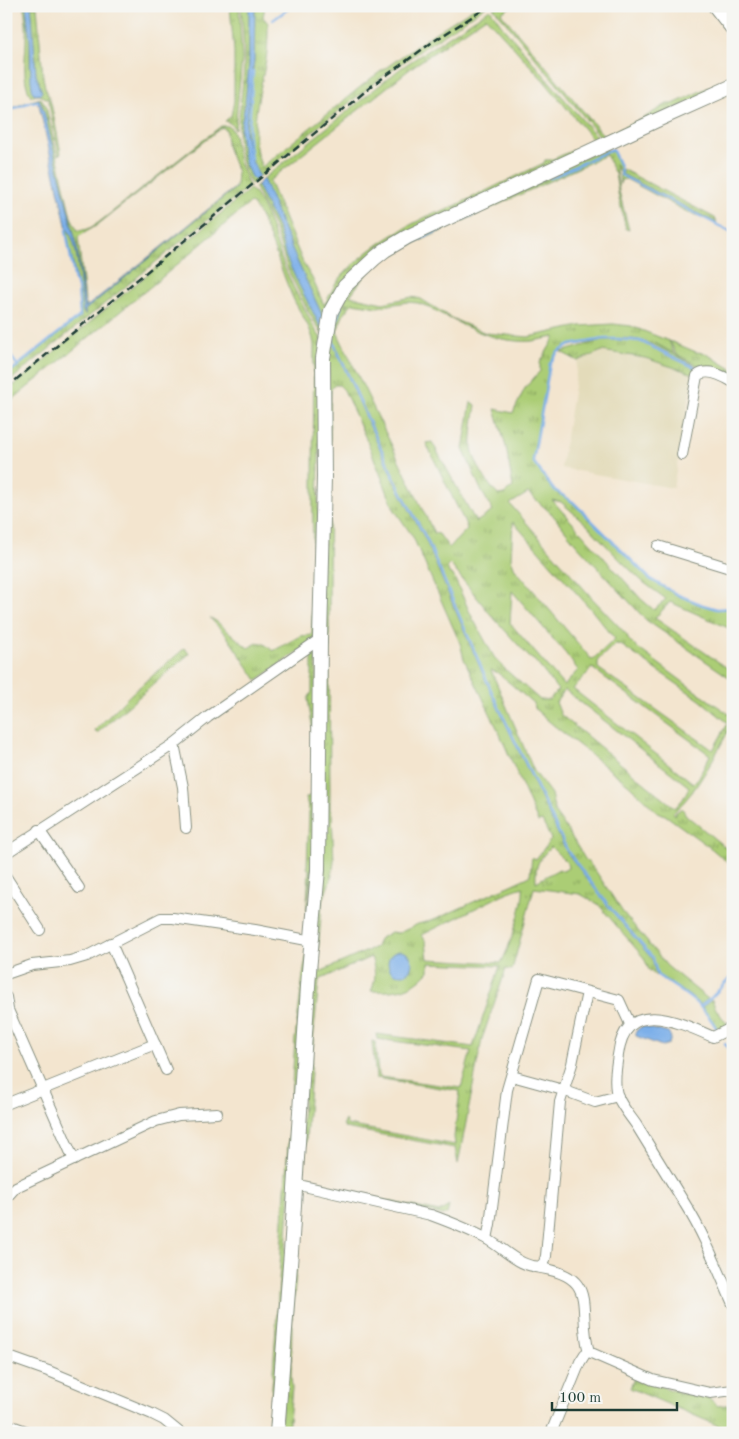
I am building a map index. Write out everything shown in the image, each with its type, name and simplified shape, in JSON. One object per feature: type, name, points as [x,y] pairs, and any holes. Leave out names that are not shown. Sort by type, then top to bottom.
[{"type":"main road","points":[[715,6],[733,29]]},
{"type":"main road","points":[[277,1433],[318,870],[320,639],[324,478],[323,358],[331,311],[345,286],[385,250],[407,237],[733,86]]},
{"type":"street","points":[[682,455],[697,376],[701,372],[708,372],[733,382]]},
{"type":"street","points":[[658,546],[733,569]]},
{"type":"street","points":[[6,853],[174,744],[208,717],[320,639]]},
{"type":"street","points":[[174,744],[183,787],[186,828]]},
{"type":"street","points":[[39,830],[79,888]]},
{"type":"street","points":[[6,877],[40,930]]},
{"type":"street","points":[[6,974],[32,965],[70,961],[86,956],[161,918],[173,918],[255,930],[312,941]]},
{"type":"street","points":[[111,943],[166,1070]]},
{"type":"street","points":[[487,1239],[507,1090],[539,979],[619,1000],[630,1024]]},
{"type":"street","points":[[535,1267],[543,1266],[546,1256],[560,1102],[572,1064],[588,992]]},
{"type":"street","points":[[6,997],[8,1010],[74,1160]]},
{"type":"street","points":[[733,1027],[713,1037],[672,1021],[642,1018],[630,1024],[623,1033],[616,1068],[618,1096],[697,1224],[733,1304]]},
{"type":"street","points":[[6,1104],[155,1044]]},
{"type":"street","points":[[512,1076],[564,1090],[595,1102],[618,1096]]},
{"type":"street","points":[[6,1198],[16,1187],[156,1121],[179,1115],[217,1113]]},
{"type":"street","points":[[295,1184],[431,1215],[487,1239],[518,1261],[535,1267],[553,1269],[571,1277],[583,1296],[589,1352]]},
{"type":"street","points":[[551,1433],[580,1362],[585,1354],[589,1352],[593,1352],[653,1380],[710,1393],[733,1390]]},
{"type":"street","points":[[6,1356],[152,1414],[176,1428],[180,1433]]},
{"type":"street","points":[[6,1424],[31,1433]]},
{"type":"shaded area","points":[[602,351],[645,358],[694,374],[673,488],[561,468],[578,361]]},
{"type":"green space","points":[[24,6],[26,6],[30,41],[30,67],[42,92],[36,75],[31,6],[37,6],[43,77],[51,103],[61,153],[59,155],[48,99],[39,95],[31,96],[26,83]]},
{"type":"green space","points":[[230,6],[239,6],[242,59],[235,129],[230,123],[225,121],[231,116],[234,101],[234,52]]},
{"type":"green space","points":[[241,6],[249,6],[249,65],[245,105],[240,130],[245,164],[251,177],[256,181],[251,184],[244,169],[238,139],[244,60]]},
{"type":"green space","points":[[255,6],[265,6],[263,17],[268,23],[267,54],[257,104],[255,130],[255,143],[262,167],[370,79],[433,34],[477,6],[486,6],[390,71],[318,127],[259,177],[250,156],[245,132],[254,60]]},
{"type":"green space","points":[[512,6],[501,13],[604,136],[642,119],[667,104],[673,104],[733,76],[733,82],[604,141],[493,7]]},
{"type":"green space","points":[[490,9],[503,27],[602,143],[360,268],[326,324],[263,179],[401,68]],"holes":[[[486,17],[544,81],[594,141],[551,160],[545,160],[544,163],[438,214],[436,212],[396,233],[370,250],[347,270],[337,282],[324,305],[304,265],[269,181],[415,65]]]},
{"type":"green space","points":[[41,98],[46,106],[71,217],[78,231],[88,229],[98,223],[221,126],[231,128],[239,162],[249,186],[6,384],[6,376],[81,316],[78,286],[67,228],[77,255],[85,315],[85,310],[236,187],[237,172],[227,146],[226,130],[222,127],[96,226],[78,237],[85,309],[76,242],[42,103],[39,99],[6,111]]},
{"type":"green space","points":[[606,148],[608,150],[516,193],[609,151],[610,153],[612,149],[621,175],[702,217],[689,213],[626,179],[621,180],[620,184],[619,172],[615,164],[619,191],[629,230],[626,229],[615,173],[606,155],[398,251],[491,205],[404,247],[363,274],[342,299],[344,293],[356,278],[395,247],[566,164]]},
{"type":"green space","points":[[622,169],[715,218],[717,223],[622,174]]},
{"type":"green space","points":[[257,185],[279,231],[282,244],[322,326],[322,334],[308,311],[288,270],[274,227],[255,188]]},
{"type":"green space","points":[[250,189],[256,195],[266,215],[289,279],[321,338],[316,639],[257,680],[226,635],[210,618],[248,648],[261,643],[273,651],[300,636],[312,635],[314,345],[311,332],[292,296],[269,237],[253,204],[250,203],[6,405],[6,392]]},
{"type":"green space","points":[[366,274],[350,296],[383,303],[412,297],[421,299],[453,319],[486,333],[528,337],[580,326],[613,324],[631,326],[669,341],[674,354],[697,367],[653,345],[635,339],[608,339],[563,349],[556,354],[550,363],[533,461],[552,489],[573,502],[650,579],[678,596],[717,609],[733,609],[733,630],[670,602],[655,618],[733,672],[733,680],[646,620],[576,544],[552,514],[528,493],[510,504],[635,646],[694,690],[733,715],[733,723],[706,771],[683,804],[673,813],[676,815],[675,813],[682,808],[686,815],[733,854],[733,867],[712,849],[665,815],[656,811],[629,785],[552,724],[536,710],[533,703],[498,673],[491,670],[534,771],[551,794],[555,813],[622,911],[667,966],[708,999],[700,1005],[690,996],[657,975],[653,958],[568,852],[493,695],[428,540],[396,480],[334,341],[335,328],[342,304],[343,302],[346,304],[345,307],[350,303],[347,304],[344,301],[347,294]],"holes":[[[407,302],[418,303],[490,336],[517,341],[532,341],[555,337],[540,363],[540,371],[525,388],[513,413],[495,409],[506,447],[513,487],[504,494],[498,495],[494,491],[476,460],[472,448],[476,405],[471,402],[463,449],[481,490],[493,511],[476,522],[432,442],[426,443],[467,529],[449,548],[439,534],[434,533],[337,332],[341,320],[353,303],[377,307]],[[552,500],[561,502],[586,524],[643,582],[666,599],[654,610],[641,599]],[[513,522],[615,639],[592,660],[515,569],[511,559]],[[450,564],[491,615],[529,657],[535,661],[558,690],[549,700],[540,700],[494,657],[471,615],[453,575],[449,573],[447,567]],[[512,591],[578,670],[564,686],[510,623]],[[615,644],[621,645],[700,700],[728,723],[713,750],[598,668],[598,660]],[[592,668],[710,755],[699,777],[693,783],[573,689]],[[565,690],[689,787],[683,799],[675,808],[561,715],[556,702]]]},
{"type":"green space","points":[[603,340],[640,342],[696,369],[694,374],[645,358],[602,351],[578,361],[561,352]]},
{"type":"green space","points":[[332,341],[394,481],[426,541],[492,695],[567,853],[652,959],[656,976],[649,970],[644,958],[598,904],[580,894],[534,888],[512,970],[506,969],[482,1039],[458,1164],[455,1148],[345,1128],[343,1124],[345,1120],[347,1125],[455,1145],[454,1137],[460,1091],[376,1078],[372,1041],[375,1042],[378,1074],[380,1077],[461,1088],[471,1051],[377,1039],[376,1034],[473,1047],[500,966],[429,963],[429,971],[416,983],[403,989],[371,991],[375,974],[371,957],[319,980],[303,1181],[439,1212],[449,1206],[447,1214],[443,1215],[297,1182],[306,1067],[328,362]],"holes":[[[334,385],[339,385],[344,390],[368,443],[394,509],[413,537],[460,643],[464,659],[499,732],[538,822],[542,821],[551,839],[536,859],[532,857],[530,875],[528,877],[434,920],[418,924],[399,933],[391,932],[379,939],[376,947],[322,971],[317,966],[322,904],[332,875],[334,862],[332,814],[330,810],[329,615],[330,411],[331,388]],[[551,847],[567,863],[568,868],[563,871],[559,869],[536,882],[537,866]],[[523,887],[522,904],[516,926],[501,963],[428,959],[426,942],[422,935],[508,892]]]},
{"type":"green space","points":[[670,341],[696,352],[705,353],[733,370],[733,379],[712,369],[699,366],[676,354]]},
{"type":"green space","points":[[316,644],[315,832],[305,937],[309,869],[307,868],[309,812],[306,798],[311,795],[313,789],[312,725],[308,699],[312,692],[312,646]]},
{"type":"green space","points":[[185,648],[189,654],[97,733],[95,730],[131,694]]},
{"type":"green space","points":[[309,942],[272,1433],[269,1433],[295,1039]]},
{"type":"green space","points":[[712,1000],[727,1024],[733,1021],[733,1025],[718,1030],[702,1007]]},
{"type":"green space","points":[[303,1188],[292,1321],[292,1388],[288,1433],[280,1433],[298,1194]]},
{"type":"green space","points":[[634,1378],[682,1393],[709,1398],[718,1406],[733,1404],[733,1432],[630,1388]]},
{"type":"water","points":[[26,6],[31,6],[36,75],[42,92],[39,95],[33,93],[31,81],[30,41]]},
{"type":"water","points":[[249,6],[255,6],[254,60],[245,132],[250,156],[259,176],[256,181],[251,177],[245,164],[240,130],[245,105],[249,65]]},
{"type":"water","points":[[39,99],[44,112],[76,242],[85,308],[236,187],[85,310],[85,315],[74,244],[67,229],[39,105],[35,101]]},
{"type":"water","points":[[263,179],[298,263],[325,321],[322,326],[320,326],[297,281],[286,257],[279,231],[257,185]]},
{"type":"water","points":[[400,951],[405,952],[411,958],[411,968],[405,974],[400,975],[395,974],[389,968],[388,963],[389,958],[395,952]]},
{"type":"water","points":[[642,1026],[668,1033],[671,1037],[669,1044],[662,1046],[636,1036],[636,1031]]},
{"type":"waterway","points":[[273,20],[292,6]]},
{"type":"waterway","points":[[251,160],[248,137],[253,71]]},
{"type":"waterway","points":[[6,112],[30,102],[38,101]]},
{"type":"waterway","points":[[550,178],[612,149],[620,166],[621,175],[733,233]]},
{"type":"waterway","points":[[403,247],[480,211]]},
{"type":"waterway","points":[[6,375],[80,316],[78,287],[75,282],[66,230]]},
{"type":"waterway","points":[[335,325],[341,307]]},
{"type":"waterway","points":[[333,338],[395,480],[427,540],[493,695],[568,852],[611,909],[653,958],[657,975],[699,1005],[718,1031]]},
{"type":"waterway","points":[[696,368],[640,341],[604,339],[570,345],[558,352],[550,363],[533,461],[553,489],[573,502],[650,579],[678,595],[703,605],[717,609],[733,608]]},
{"type":"waterway","points":[[6,350],[18,366]]},
{"type":"waterway","points":[[701,1006],[733,975]]},
{"type":"waterway","points":[[725,1044],[733,1052]]},
{"type":"railway","points":[[6,388],[373,85],[434,41],[489,6]]}]
